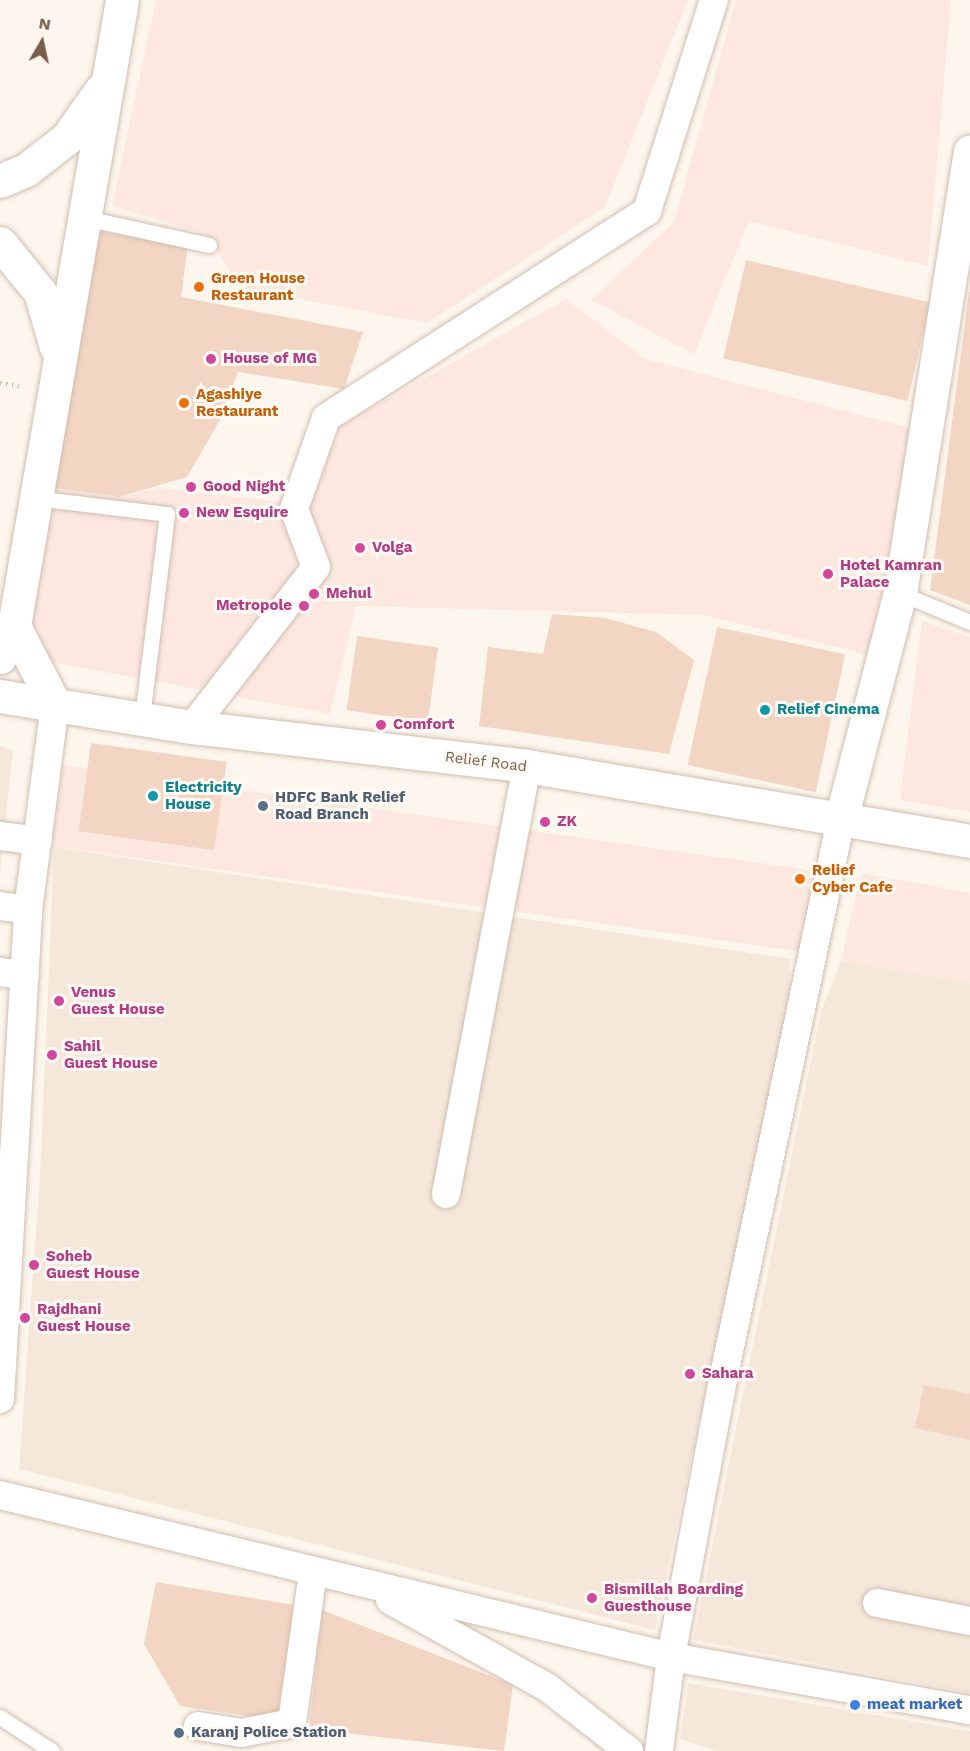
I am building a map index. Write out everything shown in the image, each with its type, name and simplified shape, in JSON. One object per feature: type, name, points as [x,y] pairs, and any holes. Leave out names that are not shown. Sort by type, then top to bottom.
[{"type":"main road","points":[[0,657],[14,626],[34,498],[85,218],[104,86],[122,0]]},
{"type":"main road","points":[[0,181],[26,170],[67,138],[104,86]]},
{"type":"main road","points":[[841,819],[900,593],[966,216],[970,152]]},
{"type":"main road","points":[[0,243],[40,292],[58,361]]},
{"type":"main road","points":[[14,626],[55,705]]},
{"type":"main road","name":"Relief Road","points":[[0,696],[192,727],[527,766],[970,841]]},
{"type":"street","points":[[192,727],[315,567],[294,509],[326,418],[647,211],[714,0]]},
{"type":"street","points":[[0,1399],[12,973],[28,910],[55,705]]},
{"type":"street","points":[[446,1194],[527,766]]},
{"type":"street","points":[[659,1751],[671,1657],[841,819]]},
{"type":"street","points":[[0,836],[38,841]]},
{"type":"street","points":[[0,906],[28,910]]},
{"type":"street","points":[[0,1494],[671,1657],[970,1710]]},
{"type":"street","points":[[198,1726],[241,1733],[292,1724],[313,1571]]},
{"type":"street","points":[[359,1582],[548,1688],[628,1751]]},
{"type":"street","points":[[878,1603],[970,1621]]},
{"type":"lane","points":[[85,218],[209,245]]},
{"type":"lane","points":[[34,498],[167,514],[142,719]]},
{"type":"lane","points":[[900,593],[970,622]]},
{"type":"lane","points":[[0,1717],[52,1751]]},
{"type":"shaded area","points":[[156,0],[688,0],[605,207],[427,323],[241,288],[206,234],[112,206]]},
{"type":"shaded area","points":[[736,0],[951,0],[928,266],[749,221],[694,354],[591,300],[674,222]]},
{"type":"shaded area","points":[[566,299],[645,359],[914,429],[869,655],[704,615],[356,606],[330,714],[42,660],[31,610],[49,487],[119,497],[159,488],[310,505],[341,425]]},
{"type":"shaded area","points":[[922,621],[970,637],[970,812],[900,800]]},
{"type":"shaded area","points":[[0,746],[13,750],[0,874]]},
{"type":"shaded area","points":[[63,765],[819,871],[807,952],[52,846]]},
{"type":"shaded area","points":[[54,847],[790,959],[789,999],[655,1630],[19,1469],[40,1176]]},
{"type":"shaded area","points":[[861,873],[970,893],[970,982],[841,961]]},
{"type":"shaded area","points":[[841,961],[970,982],[970,1693],[693,1640],[821,1011]]},
{"type":"shaded area","points":[[688,1683],[970,1731],[970,1751],[716,1751],[680,1739]]},
{"type":"building","name":"House of MG","points":[[91,230],[188,245],[181,297],[363,332],[344,389],[238,372],[220,420],[187,477],[119,497],[49,487]]},
{"type":"building","points":[[746,260],[930,303],[907,401],[723,358]]},
{"type":"building","points":[[970,292],[970,605],[930,590]]},
{"type":"building","points":[[552,614],[605,618],[656,632],[694,660],[669,754],[479,726],[488,647],[543,654]]},
{"type":"building","name":"Relief Cinema","points":[[717,627],[845,654],[816,792],[688,765]]},
{"type":"building","points":[[357,636],[438,647],[428,722],[347,710]]},
{"type":"building","name":"Electricity House","points":[[91,743],[227,762],[214,850],[79,831]]},
{"type":"building","points":[[924,1385],[970,1394],[970,1440],[915,1428]]},
{"type":"building","points":[[156,1582],[294,1605],[277,1720],[180,1706],[144,1644]]},
{"type":"building","points":[[322,1610],[513,1685],[504,1751],[309,1729]]},
{"type":"place","name":"Green House Restaurant","points":[[199,287]]},
{"type":"place","name":"House of MG","points":[[211,359]]},
{"type":"place","name":"Agashiye Restaurant","points":[[184,403]]},
{"type":"place","name":"Good Night","points":[[191,487]]},
{"type":"place","name":"New Esquire","points":[[184,513]]},
{"type":"place","name":"Volga","points":[[360,548]]},
{"type":"place","name":"Hotel Kamran Palace","points":[[828,574]]},
{"type":"place","name":"Mehul","points":[[314,594]]},
{"type":"place","name":"Metropole","points":[[304,606]]},
{"type":"place","name":"Relief Cinema","points":[[765,710]]},
{"type":"place","name":"Comfort","points":[[381,725]]},
{"type":"place","name":"Electricity House","points":[[153,796]]},
{"type":"place","name":"HDFC Bank Relief Road Branch","points":[[263,806]]},
{"type":"place","name":"ZK","points":[[545,822]]},
{"type":"place","name":"Relief Cyber Cafe","points":[[800,879]]},
{"type":"place","name":"Venus Guest House","points":[[59,1001]]},
{"type":"place","name":"Sahil Guest House","points":[[52,1055]]},
{"type":"place","name":"Soheb Guest House","points":[[34,1265]]},
{"type":"place","name":"Rajdhani Guest House","points":[[25,1318]]},
{"type":"place","name":"Sahara","points":[[690,1374]]},
{"type":"place","name":"Bismillah Boarding Guesthouse","points":[[592,1598]]},
{"type":"place","name":"meat market","points":[[855,1705]]},
{"type":"place","name":"Karanj Police Station","points":[[179,1733]]}]
